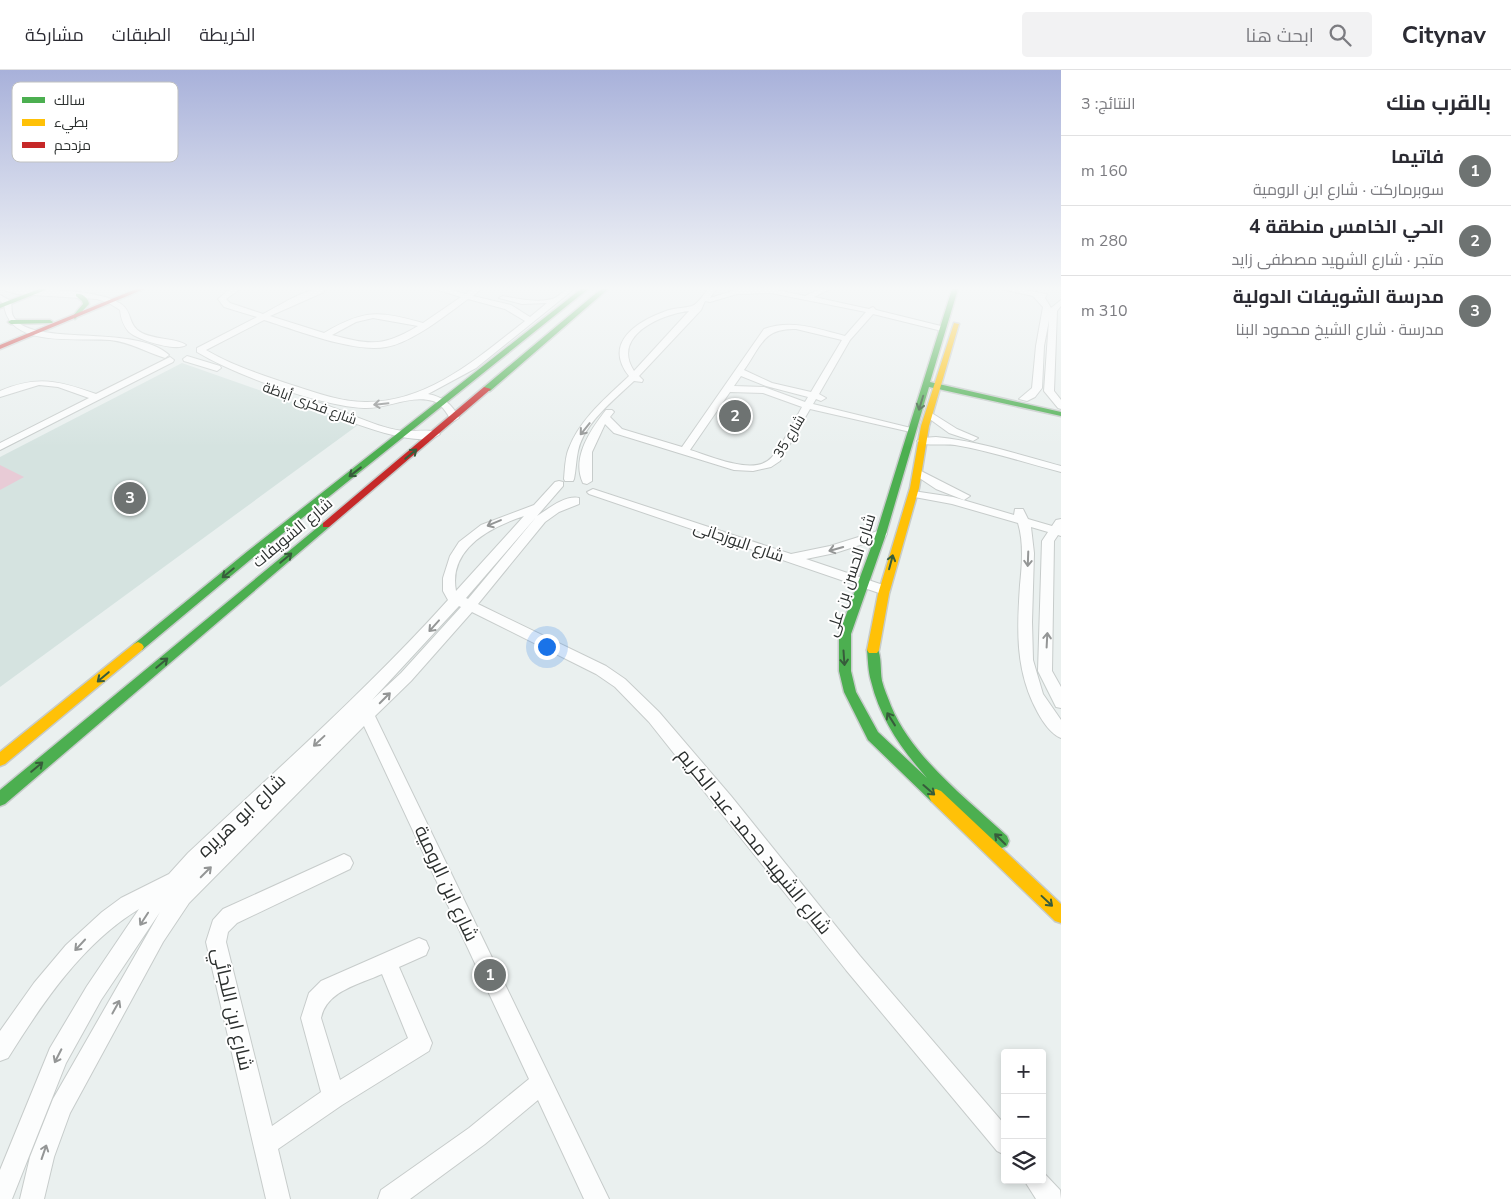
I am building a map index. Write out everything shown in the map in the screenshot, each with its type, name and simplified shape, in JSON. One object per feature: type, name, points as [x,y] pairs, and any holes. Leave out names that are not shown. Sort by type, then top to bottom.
[{"type":"main road","points":[[0,347],[13,342]]},
{"type":"main road","name":"شارع الشويفات","points":[[0,760],[252,553],[520,342]]},
{"type":"main road","name":"شارع الشويفات","points":[[0,799],[543,342]]},
{"type":"main road","name":"شارع الحسن بن على","points":[[938,342],[880,534],[844,634],[843,652],[850,692],[873,736],[1061,915]]},
{"type":"main road","name":"شارع الحسن بن على","points":[[949,342],[940,383],[922,441],[919,473],[876,621],[873,646],[879,694],[887,714],[906,743],[1013,852]]},
{"type":"main road","points":[[462,373],[476,377]]},
{"type":"main road","points":[[927,380],[1061,407]]},
{"type":"main road","points":[[963,388],[1061,414]]},
{"type":"street","points":[[127,342],[146,346],[167,357],[186,359],[216,342]]},
{"type":"street","points":[[162,342],[184,345]]},
{"type":"street","points":[[0,447],[98,398],[167,357],[170,349],[192,342]]},
{"type":"street","points":[[356,342],[376,346],[395,342]]},
{"type":"street","points":[[414,397],[462,373],[502,342]]},
{"type":"street","points":[[626,342],[622,351],[624,361],[636,378]]},
{"type":"street","name":"شارع ابو هريره","points":[[0,1199],[23,1138],[58,1056],[94,993],[151,908],[201,852],[362,711],[406,677],[540,507],[564,482],[577,440],[605,413],[670,342]]},
{"type":"street","points":[[684,452],[760,342]]},
{"type":"street","name":"شارع 35","points":[[595,434],[618,431],[738,468],[761,468],[776,459],[845,342]]},
{"type":"street","points":[[1024,399],[1032,395],[1037,388],[1042,342]]},
{"type":"street","points":[[1051,342],[1050,394],[1061,407]]},
{"type":"street","name":"شارع فكرى أباظة","points":[[184,345],[197,346],[200,350],[220,362],[340,402],[379,404],[414,397],[433,397],[443,402]]},
{"type":"street","name":"شارع فكرى أباظة","points":[[186,359],[402,435],[435,434]]},
{"type":"street","points":[[1039,363],[1061,360]]},
{"type":"street","points":[[1050,361],[1061,364]]},
{"type":"street","points":[[1050,361],[1061,370]]},
{"type":"street","points":[[739,371],[765,385],[913,426]]},
{"type":"street","points":[[1050,378],[1061,375]]},
{"type":"street","points":[[0,394],[24,384],[45,381],[98,398]]},
{"type":"street","points":[[728,388],[764,390],[811,399]]},
{"type":"street","points":[[330,410],[340,402]]},
{"type":"street","points":[[443,402],[454,418]]},
{"type":"street","points":[[605,413],[610,424],[618,431]]},
{"type":"street","name":"شارع ابو هريره","points":[[463,603],[541,519],[555,509],[587,498],[590,487],[584,462],[585,453],[605,413]]},
{"type":"street","points":[[930,416],[964,435],[1061,460]]},
{"type":"street","points":[[922,441],[955,442],[1061,469]]},
{"type":"street","points":[[919,473],[933,484],[949,491],[1021,517]]},
{"type":"street","points":[[564,482],[559,493],[568,500],[575,501]]},
{"type":"street","name":"شارع البوزجانى","points":[[564,482],[590,487],[884,590]]},
{"type":"street","points":[[913,494],[953,501],[1059,527],[1048,541],[1045,671],[1061,702]]},
{"type":"street","points":[[463,603],[450,593],[449,579],[452,565],[464,542],[481,528],[540,507]]},
{"type":"street","points":[[1021,517],[1028,540],[1026,664],[1036,697],[1046,714],[1061,731]]},
{"type":"street","points":[[790,558],[832,550],[880,534]]},
{"type":"street","name":"شارع الشهيد محمد عبد الكريم","points":[[463,603],[601,670],[620,683],[643,704],[725,802],[853,963],[1002,1139]]},
{"type":"street","points":[[1026,664],[1045,671]]},
{"type":"street","name":"شارع ابو هريره","points":[[32,1199],[42,1157],[62,1106],[156,935],[182,896],[280,798],[362,711]]},
{"type":"street","name":"شارع ابن الرومية","points":[[362,711],[597,1199]]},
{"type":"street","name":"شارع ابن اللجائي","points":[[278,1199],[216,942],[220,927],[230,916],[344,863]]},
{"type":"street","points":[[0,1050],[19,1020],[58,969],[87,938],[127,906],[177,878]]},
{"type":"street","points":[[334,1097],[311,1018],[313,1006],[319,995],[328,988],[419,948]]},
{"type":"street","points":[[264,1145],[334,1097],[421,1043],[387,961]]},
{"type":"street","points":[[390,1199],[477,1136],[542,1082]]},
{"type":"street","points":[[1039,1184],[1051,1199]]},
{"type":"shaded area","points":[[182,363],[358,425],[0,687],[0,457]]},
{"type":"shaded area","points":[[0,465],[24,477],[0,490]]},
{"type":"traffic: fast","points":[[138,647],[252,553],[519,342]]},
{"type":"traffic: fast","points":[[487,389],[543,342]]},
{"type":"traffic: fast","points":[[936,796],[873,736],[850,692],[845,671],[845,634],[881,534],[939,342]]},
{"type":"traffic: fast","points":[[928,384],[1061,414]]},
{"type":"traffic: fast","points":[[0,799],[326,525]]},
{"type":"traffic: fast","points":[[873,650],[876,680],[885,708],[899,734],[937,780],[1002,841]]},
{"type":"traffic: slow","points":[[873,650],[883,594],[914,488],[925,426],[951,342]]},
{"type":"traffic: slow","points":[[0,760],[138,647]]},
{"type":"traffic: slow","points":[[936,796],[1061,915]]},
{"type":"traffic: jam","points":[[0,347],[13,342]]},
{"type":"traffic: jam","points":[[326,525],[487,389]]},
{"type":"place","name":"الحي الخامس منطقة 4","points":[[735,416]]},
{"type":"place","name":"مدرسة الشويفات الدولية","points":[[130,498]]},
{"type":"place","name":"فاتيما","points":[[490,975]]}]
